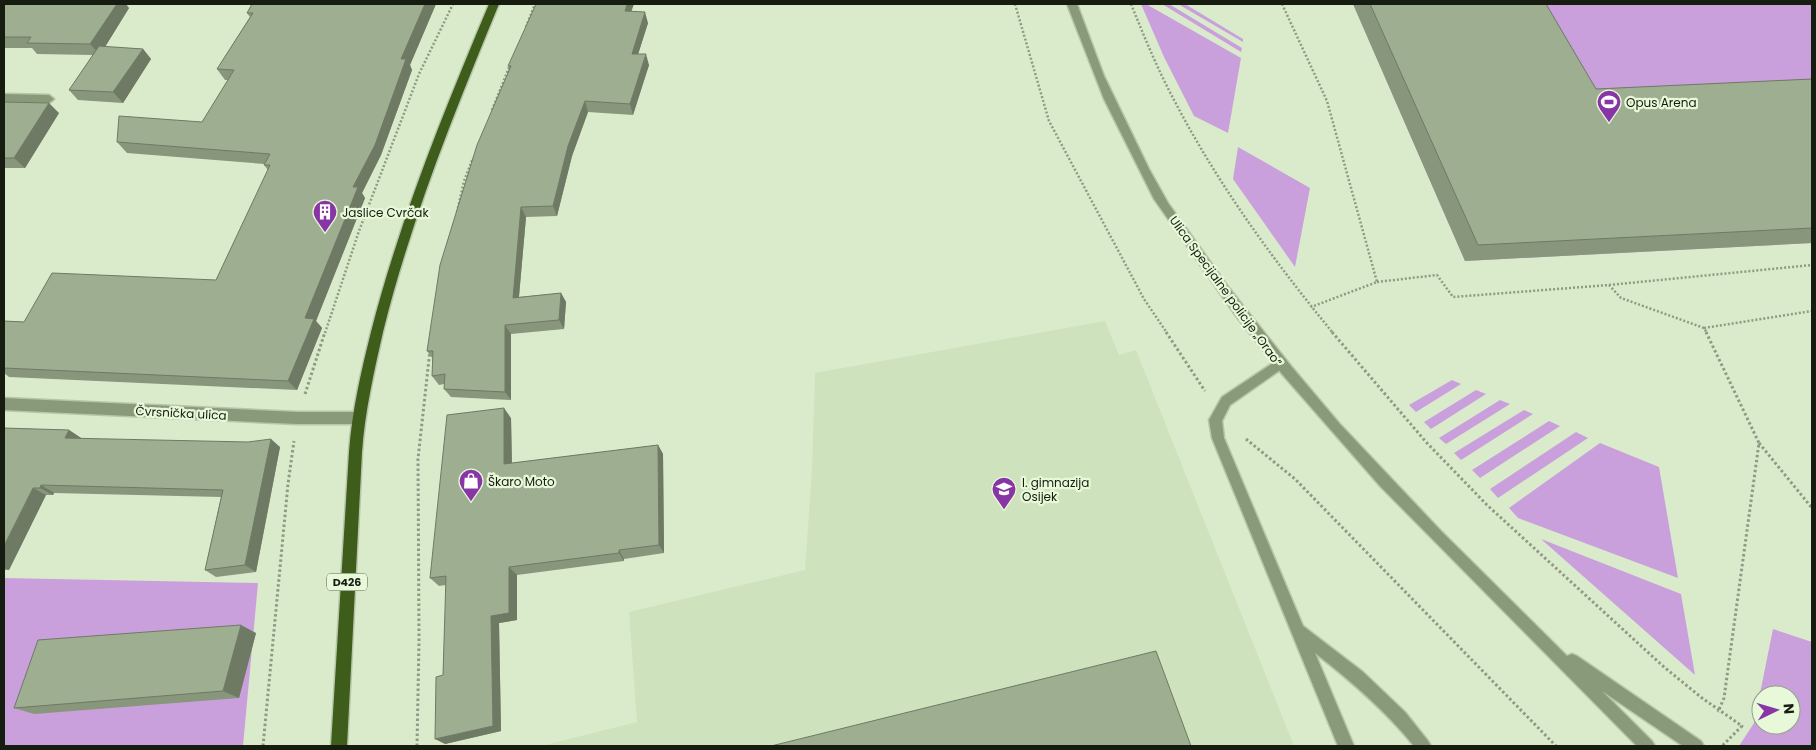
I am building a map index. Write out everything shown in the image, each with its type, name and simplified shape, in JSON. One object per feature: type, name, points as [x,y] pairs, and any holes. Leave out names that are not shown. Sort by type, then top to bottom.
[{"type":"main road","name":"D426","points":[[339,746],[346,588],[359,418],[370,363],[403,239],[442,131],[494,4]]},
{"type":"street","name":"Ulica Specijalne policije „Orao“","points":[[1072,4],[1109,98],[1156,193],[1218,284],[1280,364],[1385,482],[1458,558],[1547,644],[1647,746]]},
{"type":"street","points":[[4,98],[49,99]]},
{"type":"street","points":[[1280,364],[1226,401],[1215,420],[1218,438],[1346,746]]},
{"type":"street","name":"Čvrsnička ulica","points":[[4,404],[297,418],[359,418]]},
{"type":"street","points":[[1298,631],[1358,677],[1400,717],[1423,746]]},
{"type":"street","name":"Ulica Specijalne policije „Orao“","points":[[1547,644],[1696,746]]},
{"type":"path","points":[[263,746],[288,484],[297,418],[359,231],[419,74],[454,4]]},
{"type":"path","points":[[524,31],[535,4]]},
{"type":"path","points":[[1131,4],[1144,40],[1175,103],[1201,149],[1264,246],[1311,308],[1392,403],[1460,477],[1526,542],[1718,712],[1742,726],[1722,746]]},
{"type":"path","points":[[1282,4],[1327,101],[1376,282]]},
{"type":"path","points":[[490,114],[513,59]]},
{"type":"path","points":[[455,219],[464,181],[474,156]]},
{"type":"path","points":[[1311,308],[1376,282],[1437,274],[1453,297],[1610,285],[1812,265]]},
{"type":"path","points":[[1610,285],[1621,298],[1704,328],[1812,311]]},
{"type":"path","points":[[1704,328],[1759,443],[1812,508]]},
{"type":"path","points":[[417,746],[419,641],[418,459],[430,344]]},
{"type":"path","points":[[1718,712],[1724,698],[1759,443]]},
{"type":"shaded area","points":[[1141,4],[1146,4],[1241,58],[1228,133],[1194,116],[1164,57]]},
{"type":"shaded area","points":[[1162,4],[1169,4],[1242,48],[1241,52]]},
{"type":"shaded area","points":[[1178,4],[1185,4],[1243,39],[1243,42]]},
{"type":"shaded area","name":"Opus Arena","points":[[1353,4],[1812,4],[1812,243],[1465,261]]},
{"type":"shaded area","points":[[1238,147],[1310,188],[1295,267],[1233,179]]},
{"type":"shaded area","name":"I. gimnazija Osijek","points":[[1105,321],[1119,355],[1136,350],[1294,746],[541,746],[637,722],[629,612],[805,570],[812,469],[815,373]]},
{"type":"shaded area","points":[[1452,380],[1461,384],[1416,412],[1409,405]]},
{"type":"shaded area","points":[[1476,390],[1486,394],[1431,429],[1424,422]]},
{"type":"shaded area","points":[[1500,400],[1510,404],[1446,444],[1439,438]]},
{"type":"shaded area","points":[[1524,410],[1533,414],[1461,460],[1454,453]]},
{"type":"shaded area","points":[[1549,421],[1560,426],[1480,478],[1472,470]]},
{"type":"shaded area","points":[[1576,432],[1588,438],[1498,498],[1490,489]]},
{"type":"shaded area","points":[[1600,443],[1659,467],[1678,578],[1518,518],[1509,508]]},
{"type":"shaded area","points":[[1541,539],[1681,594],[1695,675]]},
{"type":"shaded area","points":[[4,578],[258,583],[243,746],[4,746]]},
{"type":"shaded area","points":[[1773,629],[1812,642],[1812,746],[1739,746],[1751,728],[1751,735],[1801,735],[1801,685],[1762,685]]},
{"type":"building","points":[[4,4],[117,4],[90,44],[27,43],[31,37],[4,37]]},
{"type":"building","points":[[252,4],[425,4],[401,59],[406,59],[375,145],[353,187],[358,187],[305,318],[314,319],[288,381],[4,368],[4,321],[24,322],[52,273],[216,280],[270,165],[264,165],[270,154],[117,142],[119,116],[202,122],[234,70],[217,69],[253,13],[247,13]]},
{"type":"building","points":[[536,4],[627,4],[625,11],[645,12],[632,54],[646,54],[630,104],[585,101],[568,146],[553,206],[521,207],[513,298],[561,293],[559,320],[505,325],[505,392],[444,389],[445,374],[432,376],[433,351],[427,351],[440,265],[477,145],[511,66],[508,66]]},
{"type":"building","name":"Opus Arena","points":[[1370,4],[1546,4],[1596,89],[1812,79],[1812,228],[1478,245]]},
{"type":"building","points":[[99,46],[143,49],[113,92],[69,90]]},
{"type":"building","points":[[4,102],[49,103],[14,158],[4,158]]},
{"type":"building","points":[[504,408],[504,464],[658,445],[659,545],[619,550],[619,553],[509,567],[509,613],[491,616],[493,726],[435,739],[436,677],[443,675],[446,576],[430,578],[447,415]]},
{"type":"building","points":[[4,428],[69,430],[65,438],[248,442],[271,439],[245,565],[205,570],[223,490],[41,485],[40,488],[33,488],[4,546]]},
{"type":"building","points":[[241,625],[223,691],[14,708],[38,640]]},
{"type":"building","points":[[1156,651],[1191,746],[771,746]]},
{"type":"place","name":"Opus Arena","points":[[1609,123]]},
{"type":"place","name":"Jaslice Cvrčak","points":[[325,233]]},
{"type":"place","name":"Škaro Moto","points":[[471,502]]},
{"type":"place","name":"I. gimnazija Osijek","points":[[1004,510]]}]
